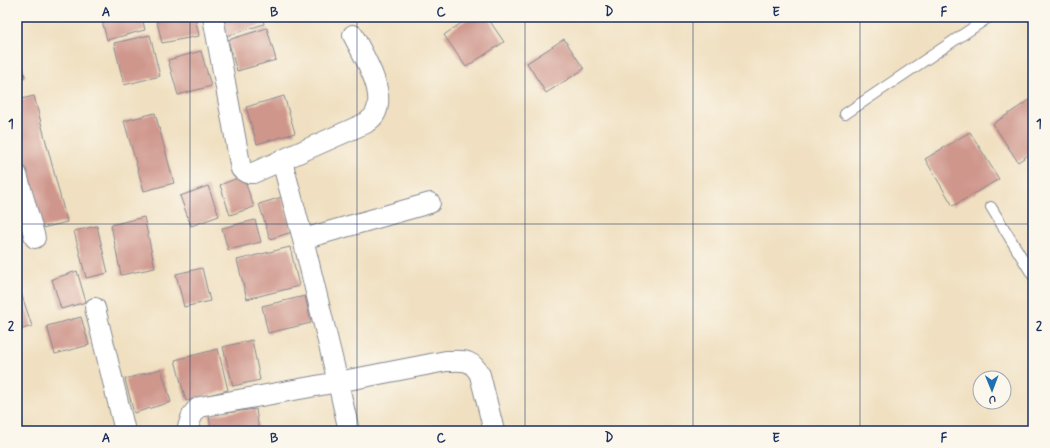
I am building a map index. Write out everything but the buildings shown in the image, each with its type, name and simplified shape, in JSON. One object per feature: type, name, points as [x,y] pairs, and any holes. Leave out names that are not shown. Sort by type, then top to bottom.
[{"type":"street","points":[[213,17],[241,169],[247,173],[253,173],[282,161],[366,123],[375,115],[378,105],[376,82],[353,35]]},
{"type":"street","points":[[282,161],[303,239],[349,431]]},
{"type":"street","points":[[17,174],[35,238]]},
{"type":"street","points":[[303,239],[430,203]]},
{"type":"street","points":[[95,308],[125,431]]},
{"type":"street","points":[[187,431],[193,413],[200,407],[338,382],[446,360],[470,362],[476,368],[480,375],[494,431]]},
{"type":"lane","points":[[845,114],[989,17]]},
{"type":"lane","points":[[991,207],[1033,276]]}]
